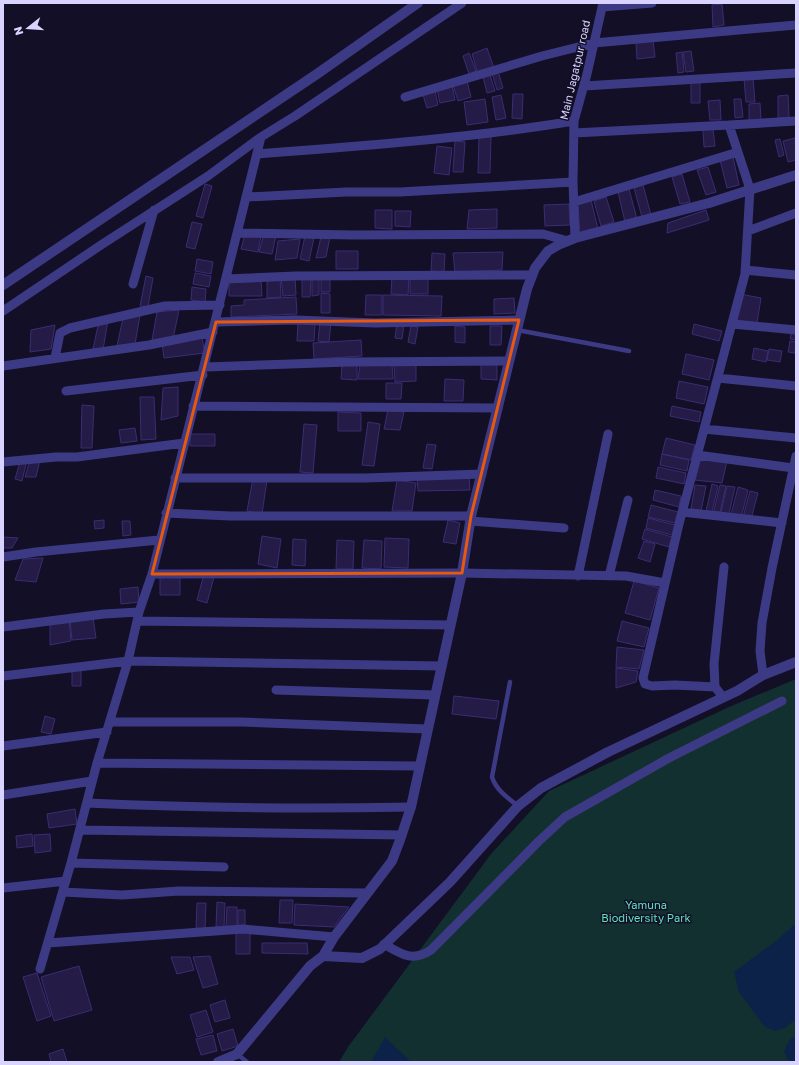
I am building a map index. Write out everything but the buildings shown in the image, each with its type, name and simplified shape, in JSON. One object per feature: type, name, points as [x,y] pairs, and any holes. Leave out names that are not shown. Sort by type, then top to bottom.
[{"type":"street","points":[[3,285],[317,74],[418,3]]},
{"type":"street","points":[[3,312],[462,3]]},
{"type":"street","points":[[602,5],[652,3]]},
{"type":"street","name":"Main Jagatpur road","points":[[571,240],[574,202],[574,121],[584,86],[602,5]]},
{"type":"street","points":[[405,97],[542,56],[594,43],[796,25]]},
{"type":"street","points":[[584,86],[796,73]]},
{"type":"street","points":[[258,154],[337,148],[530,128],[574,121]]},
{"type":"street","points":[[574,133],[796,121]]},
{"type":"street","points":[[715,687],[675,685],[652,686],[645,684],[643,678],[682,512],[745,270],[750,190],[729,125]]},
{"type":"street","points":[[40,969],[71,863],[97,763],[128,661],[138,616],[152,574],[159,540],[193,406],[204,371],[261,137]]},
{"type":"street","points":[[574,202],[738,152]]},
{"type":"street","points":[[218,1062],[237,1054],[310,966],[323,956],[334,937],[392,861],[411,807],[434,695],[462,573],[470,518],[518,325],[535,268],[548,251],[571,240],[709,203],[796,175]]},
{"type":"street","points":[[247,197],[346,192],[400,192],[573,182]]},
{"type":"street","points":[[133,284],[154,210]]},
{"type":"street","points":[[748,231],[796,213]]},
{"type":"street","points":[[238,233],[354,235],[543,234],[571,240]]},
{"type":"street","points":[[745,270],[796,274]]},
{"type":"street","points":[[226,279],[296,276],[532,274]]},
{"type":"street","points":[[55,358],[60,333],[70,328],[165,306],[220,305]]},
{"type":"street","points":[[216,322],[295,320],[375,323],[518,325]]},
{"type":"street","points":[[732,324],[796,330]]},
{"type":"street","points":[[3,366],[149,345],[213,332]]},
{"type":"street","points":[[66,391],[204,371],[348,362],[509,361]]},
{"type":"street","points":[[718,378],[796,386]]},
{"type":"street","points":[[193,406],[498,408]]},
{"type":"street","points":[[704,429],[796,438]]},
{"type":"street","points":[[578,576],[608,434]]},
{"type":"street","points":[[3,462],[56,457],[77,457],[184,443]]},
{"type":"street","points":[[697,455],[793,468]]},
{"type":"street","points":[[763,675],[760,651],[762,623],[796,456]]},
{"type":"street","points":[[175,478],[366,478],[482,474]]},
{"type":"street","points":[[609,576],[628,500]]},
{"type":"street","points":[[682,512],[782,523]]},
{"type":"street","points":[[166,513],[230,516],[470,518],[564,528]]},
{"type":"street","points":[[3,557],[36,552],[159,540]]},
{"type":"street","points":[[723,697],[715,687],[714,664],[724,567]]},
{"type":"street","points":[[152,574],[462,573],[626,576],[665,583]]},
{"type":"street","points":[[3,627],[104,614],[450,625]]},
{"type":"street","points":[[3,676],[128,661],[441,666]]},
{"type":"street","points":[[323,956],[362,958],[384,944],[450,882],[518,806],[541,788],[570,771],[723,697],[763,675],[796,662]]},
{"type":"street","points":[[276,690],[434,695]]},
{"type":"street","points":[[384,944],[408,956],[421,956],[431,950],[539,841],[566,817],[668,758],[782,701]]},
{"type":"street","points":[[110,722],[242,722],[427,729]]},
{"type":"street","points":[[3,746],[107,732]]},
{"type":"street","points":[[97,763],[420,766]]},
{"type":"street","points":[[3,795],[92,781]]},
{"type":"street","points":[[87,803],[148,806],[312,808],[411,807]]},
{"type":"street","points":[[80,830],[402,835]]},
{"type":"street","points":[[71,863],[224,866]]},
{"type":"street","points":[[3,888],[66,881]]},
{"type":"street","points":[[62,892],[122,895],[179,892],[366,894]]},
{"type":"street","points":[[48,944],[243,930],[334,937]]},
{"type":"lane","points":[[518,325],[629,352]]},
{"type":"lane","points":[[510,682],[492,777],[494,783],[500,791],[518,806]]},
{"type":"lane","points":[[237,1054],[247,1062]]},
{"type":"highlighted area","points":[[519,320],[471,516],[462,573],[152,574],[216,322]]},
{"type":"green space","name":"Yamuna Biodiversity Park","points":[[796,679],[796,1062],[339,1062],[348,1047],[491,854],[549,791],[729,707]]},
{"type":"water","points":[[796,923],[796,1019],[785,1028],[775,1031],[764,1026],[739,992],[734,972],[776,941]]},
{"type":"water","points":[[796,1036],[796,1062],[793,1062],[787,1058],[784,1051],[790,1039]]},
{"type":"water","points":[[385,1037],[411,1062],[371,1062]]}]
